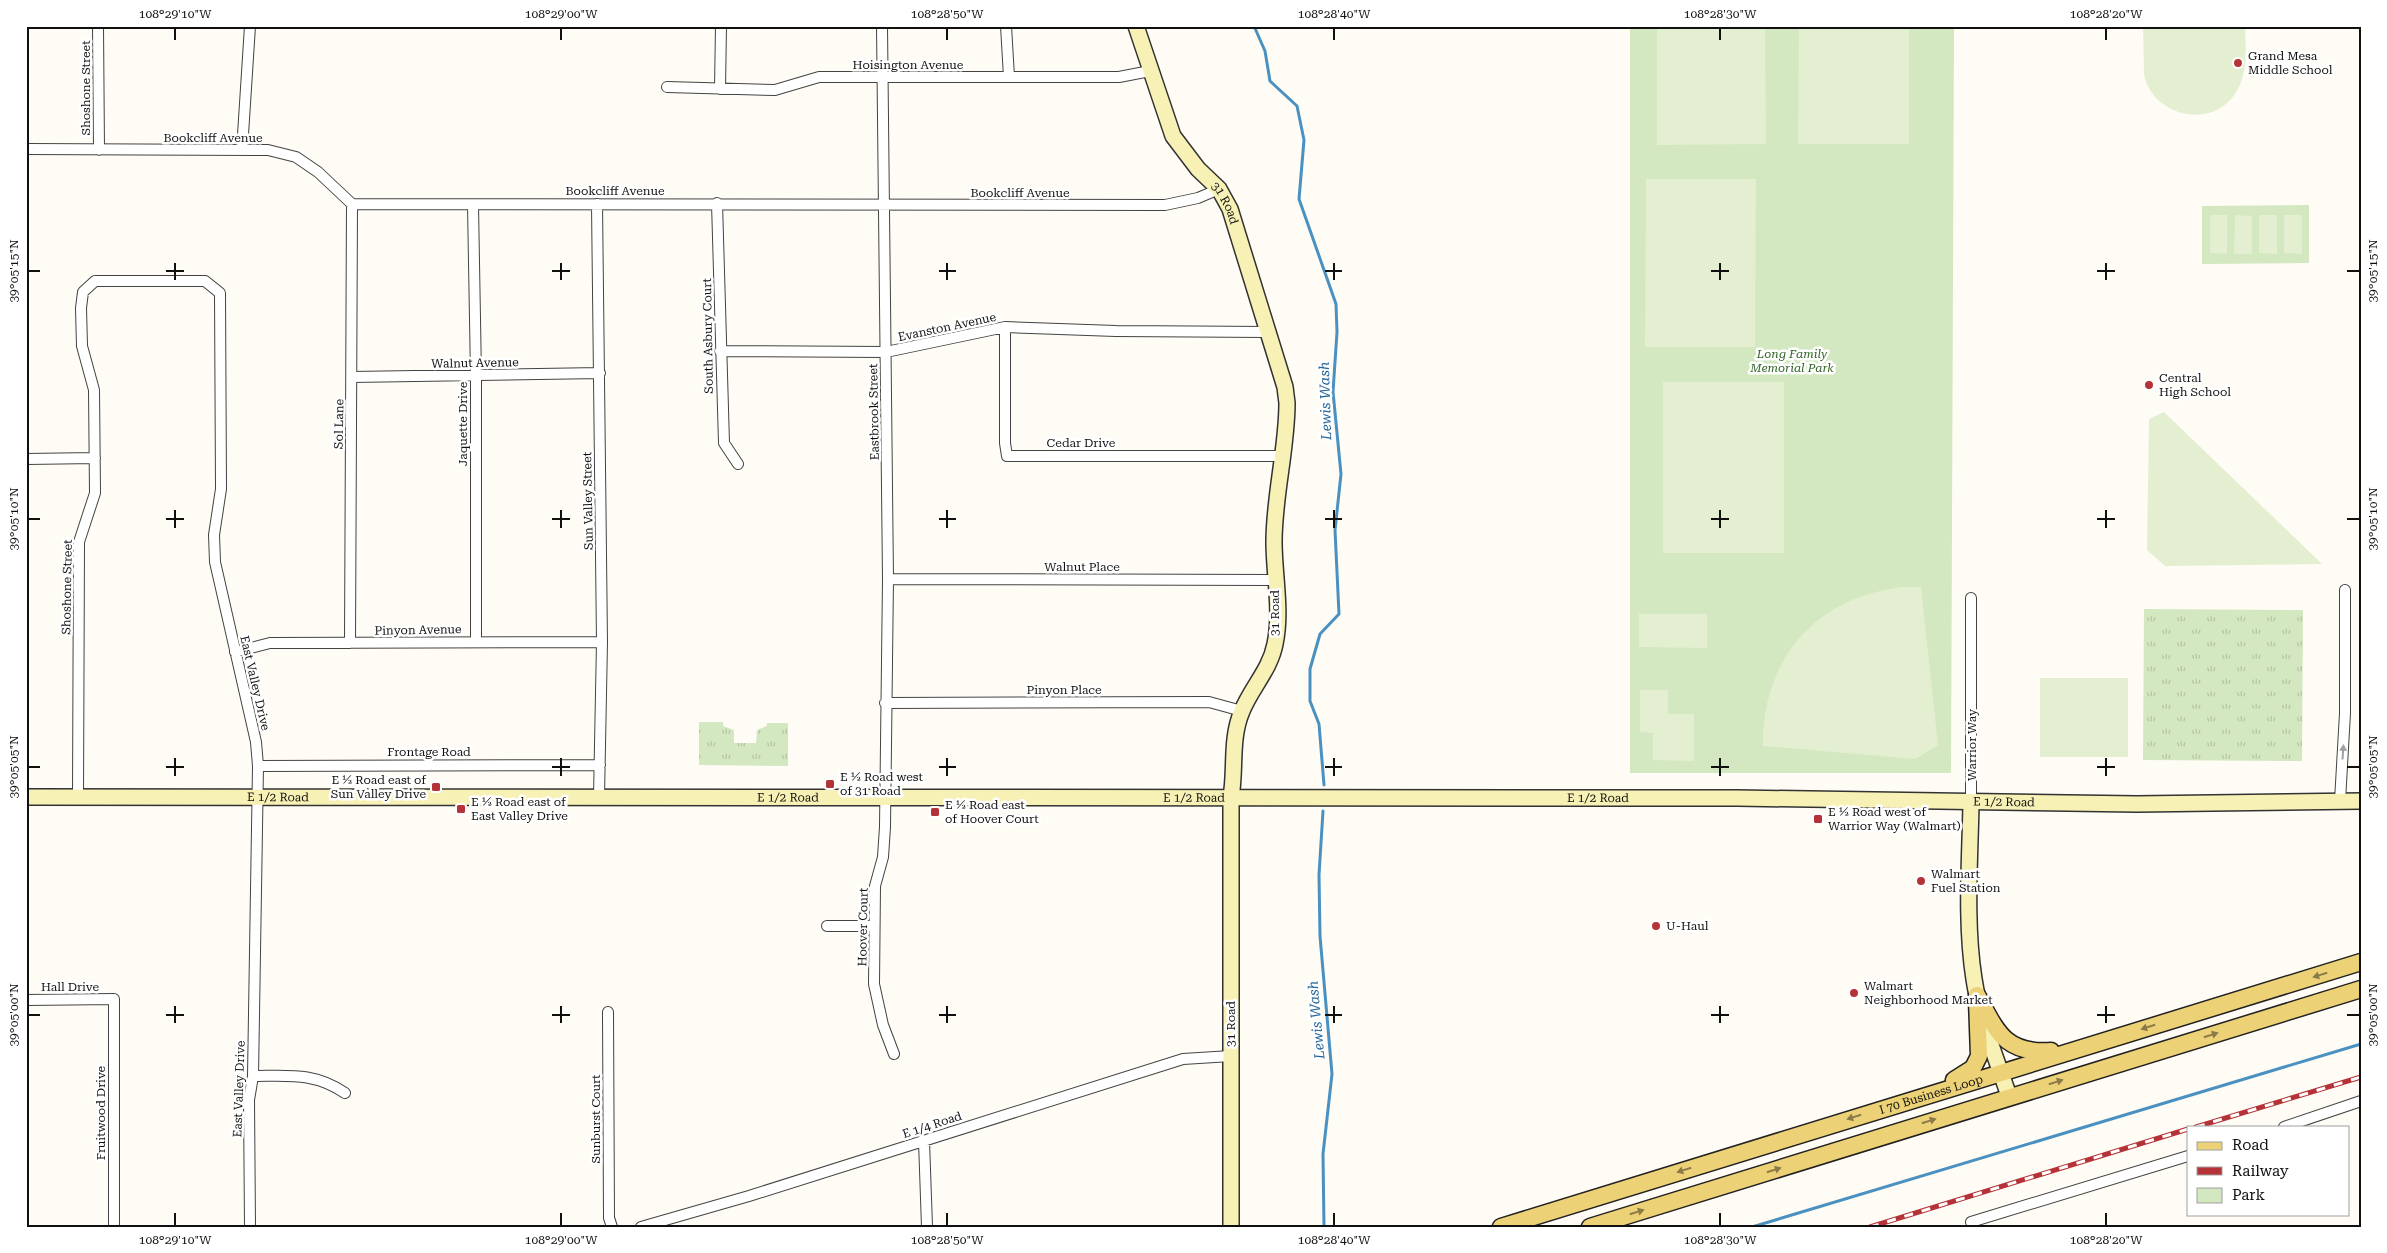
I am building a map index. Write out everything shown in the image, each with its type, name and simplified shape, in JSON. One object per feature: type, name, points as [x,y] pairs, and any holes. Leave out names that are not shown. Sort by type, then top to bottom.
[{"type":"main road","name":"31 Road","points":[[1136,26],[1173,136],[1189,159],[1219,189],[1237,228],[1285,388],[1287,403],[1274,541],[1277,624],[1275,644],[1270,662],[1242,711],[1234,737],[1234,779],[1231,797],[1231,1227]]},
{"type":"main road","name":"E 1/2 Road","points":[[26,797],[1737,798],[2137,804],[2361,801]]},
{"type":"main road","name":"Warrior Way","points":[[1971,803],[1970,940],[1977,995],[2009,1096]]},
{"type":"main road","name":"I 70 Business Loop","points":[[1501,1227],[2361,962]]},
{"type":"main road","points":[[1590,1227],[2009,1096],[2361,989]]},
{"type":"main road","points":[[1977,995],[1997,1031],[2005,1040],[2017,1048],[2035,1052],[2054,1050],[2115,1037]]},
{"type":"main road","points":[[1892,1105],[1951,1082],[1973,1068],[1980,1050],[1977,995]]},
{"type":"street","name":"Shoshone Street","points":[[98,26],[99,150]]},
{"type":"street","points":[[242,150],[250,26]]},
{"type":"street","points":[[720,89],[721,26]]},
{"type":"street","name":"Eastbrook Street","points":[[882,26],[888,579],[885,798]]},
{"type":"street","points":[[1006,26],[1009,77]]},
{"type":"street","name":"Hoisington Avenue","points":[[667,87],[775,90],[819,77],[1119,77],[1150,71]]},
{"type":"street","name":"Bookcliff Avenue","points":[[26,149],[268,150],[296,157],[318,172],[352,204],[473,206],[717,203],[884,206],[1165,205],[1198,198],[1219,189]]},
{"type":"street","name":"South Asbury Court","points":[[717,203],[724,443],[738,464]]},
{"type":"street","name":"Sol Lane","points":[[350,643],[352,204]]},
{"type":"street","name":"Sun Valley Street","points":[[597,204],[602,642],[598,797]]},
{"type":"street","name":"Jaquette Drive","points":[[473,206],[476,376],[476,642]]},
{"type":"street","name":"East Valley Drive","points":[[83,292],[95,282],[176,279],[206,281],[220,293],[221,480],[214,535],[215,562],[256,742],[258,766],[253,1076],[249,1100],[250,1227]]},
{"type":"street","name":"Shoshone Street","points":[[78,797],[78,542],[95,493],[94,390],[82,346],[81,308],[83,292]]},
{"type":"street","name":"Evanston Avenue","points":[[720,351],[886,352],[1005,327],[1116,331],[1268,332]]},
{"type":"street","name":"Cedar Drive","points":[[1005,327],[1005,443],[1007,456],[1283,456]]},
{"type":"street","name":"Walnut Avenue","points":[[352,378],[600,373]]},
{"type":"street","points":[[26,459],[95,458]]},
{"type":"street","name":"Walnut Place","points":[[888,579],[1275,580]]},
{"type":"street","points":[[2340,801],[2345,713],[2344,590]]},
{"type":"street","name":"Warrior Way","points":[[1971,598],[1971,803]]},
{"type":"street","name":"Pinyon Avenue","points":[[235,652],[270,643],[602,642]]},
{"type":"street","name":"Pinyon Place","points":[[885,703],[1209,702],[1242,711]]},
{"type":"street","name":"Frontage Road","points":[[258,766],[600,765]]},
{"type":"street","name":"Hoover Court","points":[[885,798],[883,857],[875,886],[874,984],[883,1025],[894,1054]]},
{"type":"street","points":[[827,926],[874,926]]},
{"type":"street","name":"Hall Drive","points":[[26,1000],[114,999]]},
{"type":"street","name":"Fruitwood Drive","points":[[114,999],[114,1227]]},
{"type":"street","name":"Sunburst Court","points":[[608,1012],[609,1218],[612,1227]]},
{"type":"street","name":"E 1/4 Road","points":[[641,1227],[749,1196],[1183,1059],[1231,1056]]},
{"type":"street","points":[[253,1076],[304,1076],[329,1082],[346,1093]]},
{"type":"street","points":[[2287,1126],[2361,1101]]},
{"type":"street","points":[[924,1141],[927,1227]]},
{"type":"street","points":[[1971,1222],[2187,1156]]},
{"type":"green space","name":"Long Family Memorial Park","points":[[1630,26],[1954,26],[1951,773],[1630,773]]},
{"type":"green space","points":[[1657,26],[1765,26],[1766,144],[1657,145]]},
{"type":"green space","points":[[1799,26],[1909,26],[1909,144],[1798,144]]},
{"type":"green space","points":[[2143,26],[2245,26],[2246,53],[2244,70],[2235,94],[2225,105],[2212,112],[2198,115],[2170,109],[2150,89],[2144,75]]},
{"type":"green space","points":[[1646,179],[1756,179],[1755,347],[1645,347]]},
{"type":"green space","points":[[2309,205],[2309,263],[2202,264],[2202,206]]},
{"type":"green space","points":[[2210,215],[2227,215],[2227,254],[2210,253]]},
{"type":"green space","points":[[2235,215],[2252,216],[2252,254],[2234,254]]},
{"type":"green space","points":[[2259,215],[2277,215],[2277,254],[2259,253]]},
{"type":"green space","points":[[2284,215],[2302,215],[2302,254],[2284,253]]},
{"type":"green space","points":[[1663,382],[1784,382],[1784,553],[1663,553]]},
{"type":"green space","points":[[2164,412],[2322,564],[2165,566],[2147,550],[2149,419]]},
{"type":"green space","points":[[1903,587],[1921,587],[1938,745],[1915,759],[1763,746],[1765,714],[1772,685],[1784,660],[1800,637],[1820,618],[1844,604],[1872,593]]},
{"type":"green space","points":[[2144,609],[2303,610],[2302,761],[2143,760]]},
{"type":"green space","points":[[1639,614],[1707,614],[1707,648],[1639,647]]},
{"type":"green space","points":[[2040,678],[2128,678],[2128,757],[2040,757]]},
{"type":"green space","points":[[1640,690],[1668,690],[1668,714],[1694,714],[1694,761],[1653,760],[1653,733],[1640,732]]},
{"type":"green space","points":[[699,722],[723,722],[723,726],[734,730],[734,743],[756,743],[757,730],[767,726],[767,723],[788,723],[788,766],[699,765]]},
{"type":"waterway","name":"Lewis Wash","points":[[1254,26],[1265,51],[1270,81],[1297,106],[1304,140],[1299,199],[1336,304],[1337,332],[1333,392],[1341,474],[1335,530],[1339,614],[1320,634],[1310,669],[1310,701],[1319,724],[1324,785]]},
{"type":"waterway","name":"Lewis Wash","points":[[1323,811],[1319,875],[1320,936],[1332,1074],[1323,1154],[1324,1227]]},
{"type":"waterway","points":[[1752,1227],[2361,1044]]},
{"type":"railway","points":[[2199,1126],[2361,1077]]},
{"type":"railway","points":[[1870,1227],[2187,1129]]},
{"type":"place","name":"Grand Mesa Middle School","points":[[2238,63]]},
{"type":"place","name":"Central High School","points":[[2149,385]]},
{"type":"place","name":"E ½ Road west of 31 Road","points":[[830,784]]},
{"type":"place","name":"E ½ Road east of Sun Valley Drive","points":[[436,787]]},
{"type":"place","name":"E ½ Road east of East Valley Drive","points":[[461,809]]},
{"type":"place","name":"E ½ Road east of Hoover Court","points":[[935,812]]},
{"type":"place","name":"E ½ Road west of Warrior Way (Walmart)","points":[[1818,819]]},
{"type":"place","name":"Walmart Fuel Station","points":[[1921,881]]},
{"type":"place","name":"U-Haul","points":[[1656,926]]},
{"type":"place","name":"Walmart Neighborhood Market","points":[[1854,993]]}]
